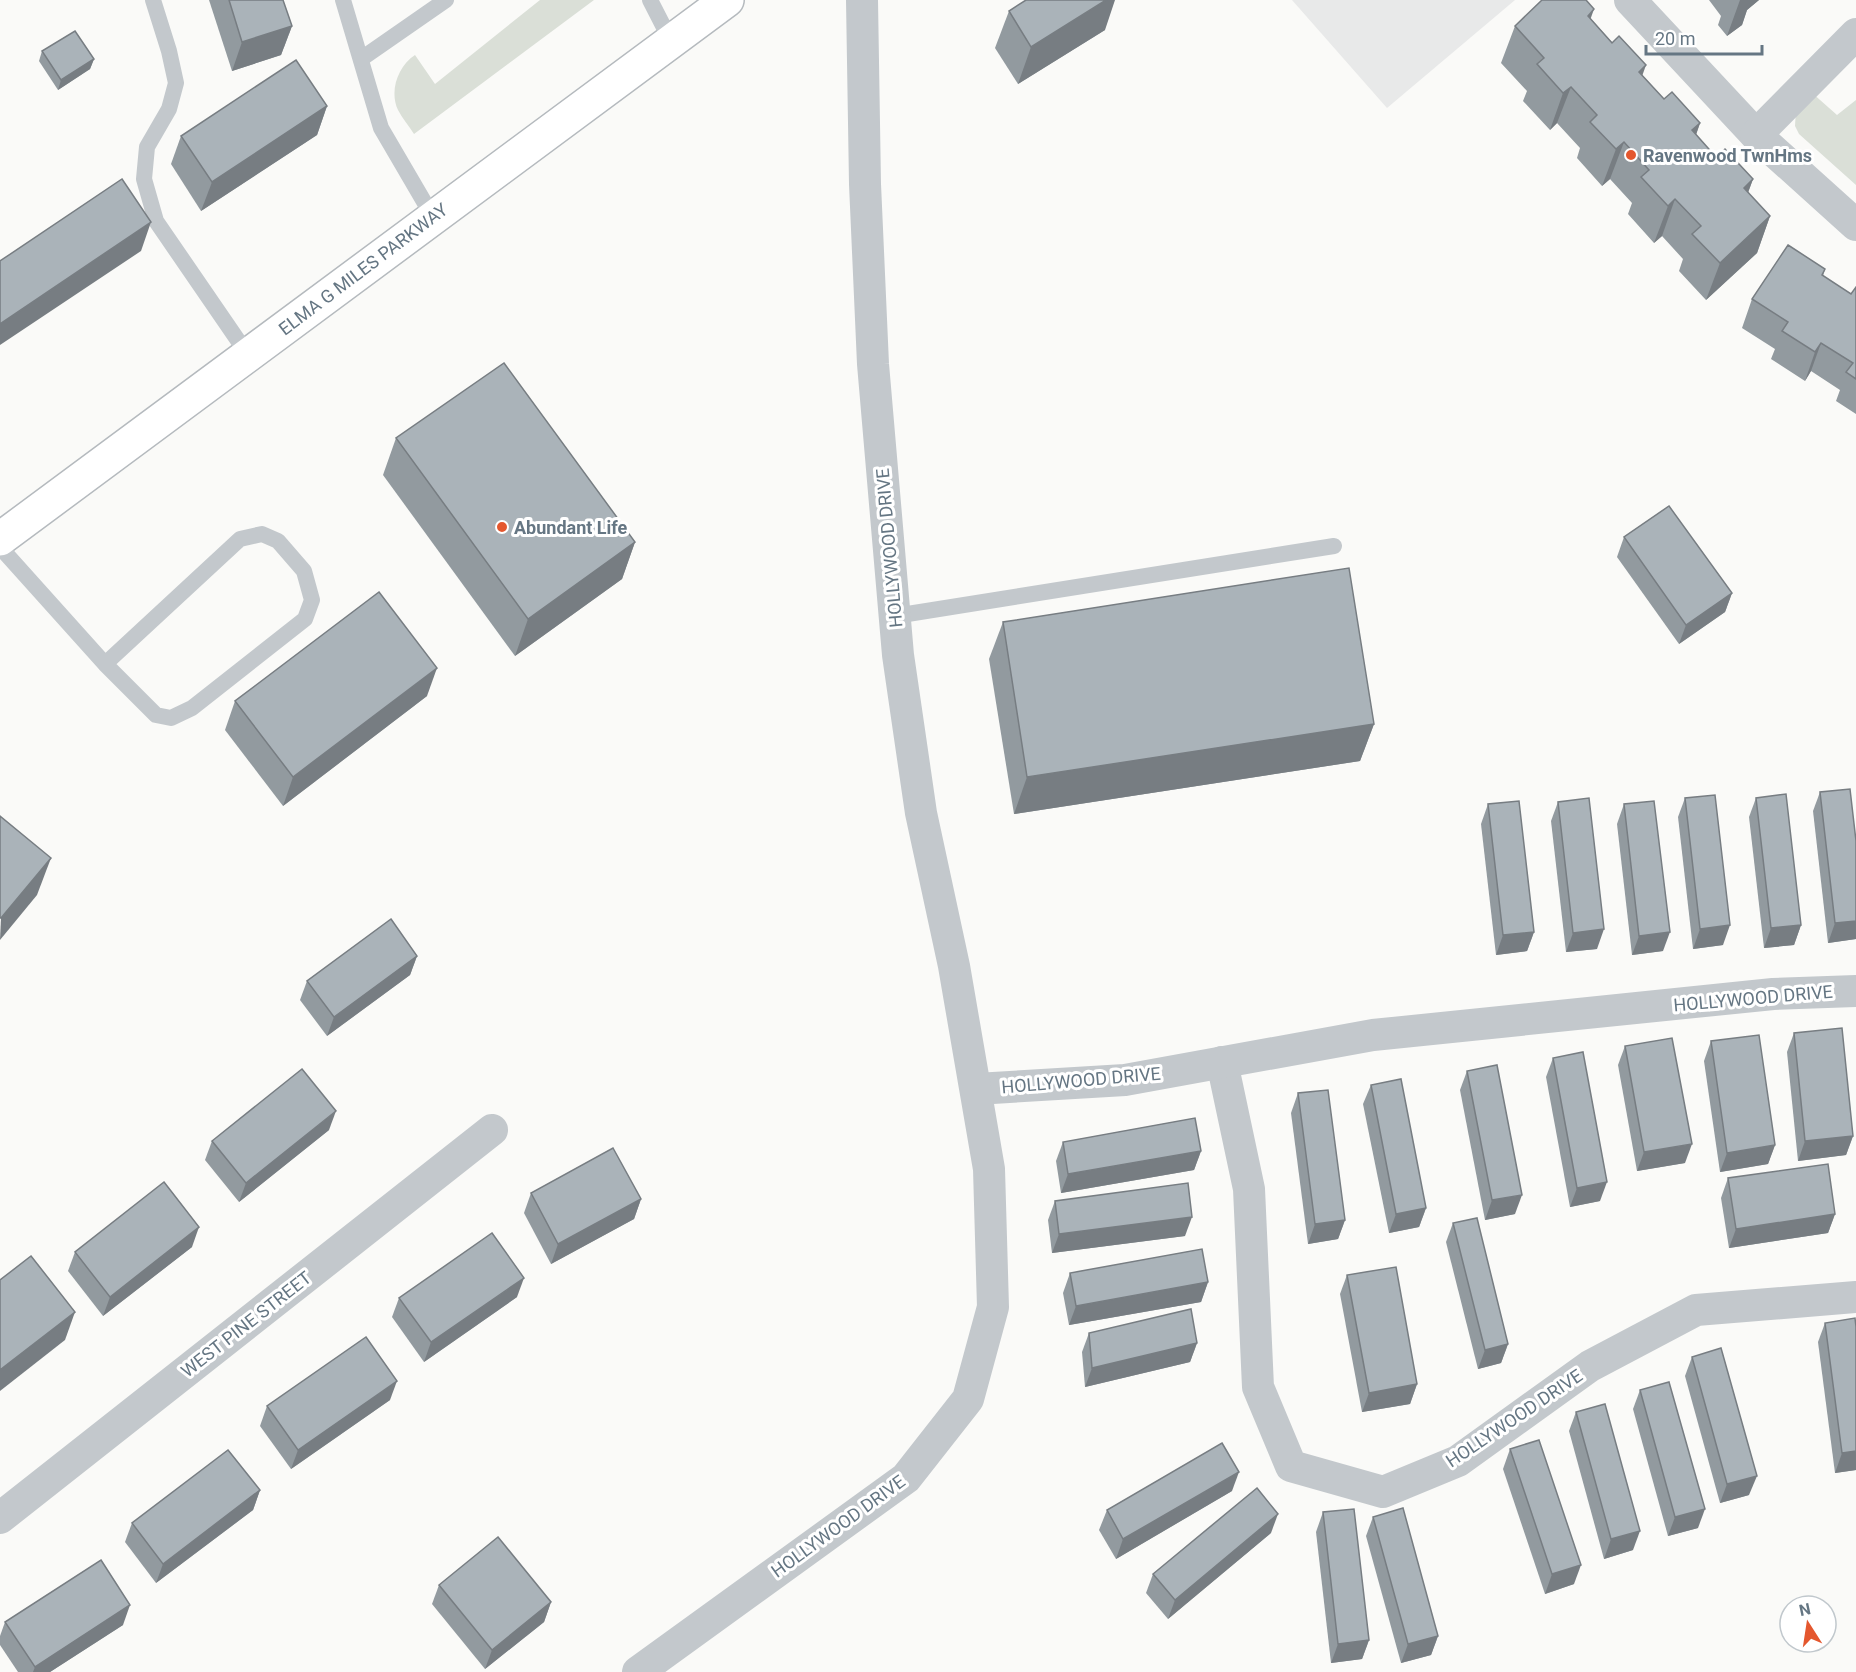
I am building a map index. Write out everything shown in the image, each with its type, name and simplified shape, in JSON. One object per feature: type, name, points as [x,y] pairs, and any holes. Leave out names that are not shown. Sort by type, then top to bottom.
[{"type":"main road","name":"ELMA G MILES PARKWAY","points":[[0,539],[727,0]]},
{"type":"street","name":"HOLLYWOOD DRIVE","points":[[638,1672],[906,1478],[968,1399],[993,1308],[989,1169],[954,966],[921,813],[898,655],[873,364],[865,184],[862,0]]},
{"type":"street","points":[[1630,0],[1756,135],[1856,225]]},
{"type":"street","points":[[1756,135],[1856,34]]},
{"type":"street","name":"HOLLYWOOD DRIVE","points":[[976,1089],[1125,1080],[1373,1035],[1773,994],[1856,991]]},
{"type":"street","name":"HOLLYWOOD DRIVE","points":[[1222,1062],[1249,1189],[1258,1387],[1291,1466],[1383,1492],[1458,1461],[1590,1366],[1696,1311],[1856,1297]]},
{"type":"street","name":"WEST PINE STREET","points":[[0,1518],[492,1130]]},
{"type":"lane","points":[[153,0],[176,83],[169,109],[147,147],[144,179],[156,221],[248,355]]},
{"type":"lane","points":[[343,0],[381,128],[433,217]]},
{"type":"lane","points":[[361,59],[446,0]]},
{"type":"lane","points":[[650,0],[671,41]]},
{"type":"lane","points":[[0,547],[105,664],[156,716],[171,717],[192,708],[305,620],[312,600],[304,571],[278,541],[262,534],[240,539],[105,664]]},
{"type":"lane","points":[[895,616],[1334,546]]},
{"type":"shaded area","points":[[540,0],[594,0],[414,134],[398,110],[394,95],[400,72],[409,60],[415,55],[435,84]]},
{"type":"shaded area","points":[[1292,0],[1515,0],[1387,108]]},
{"type":"shaded area","points":[[1811,92],[1837,115],[1856,100],[1856,185],[1799,134],[1795,126],[1796,109]]},
{"type":"building","points":[[229,0],[283,0],[292,26],[242,42]]},
{"type":"building","points":[[1026,0],[1106,0],[1031,47],[1009,11]]},
{"type":"building","points":[[1542,0],[1586,0],[1594,9],[1588,16],[1612,43],[1619,36],[1646,65],[1639,72],[1664,99],[1672,92],[1700,123],[1692,130],[1716,157],[1725,149],[1753,179],[1744,188],[1770,216],[1720,263],[1692,234],[1701,226],[1675,199],[1668,206],[1641,177],[1649,170],[1624,142],[1616,149],[1590,122],[1597,115],[1571,87],[1563,93],[1537,64],[1544,58],[1515,26]]},
{"type":"building","points":[[75,31],[94,59],[61,80],[42,51]]},
{"type":"building","points":[[296,60],[327,106],[212,182],[181,136]]},
{"type":"building","points":[[122,179],[151,222],[0,324],[0,261]]},
{"type":"building","points":[[1788,245],[1825,269],[1822,275],[1851,294],[1856,287],[1856,379],[1846,372],[1853,363],[1821,343],[1815,352],[1782,331],[1788,322],[1752,299]]},
{"type":"building","name":"Abundant Life","points":[[504,363],[635,542],[528,619],[396,438]]},
{"type":"building","points":[[1669,506],[1732,593],[1686,625],[1624,537]]},
{"type":"building","points":[[1349,568],[1374,724],[1027,777],[1003,622]]},
{"type":"building","points":[[379,592],[437,668],[293,777],[235,701]]},
{"type":"building","points":[[1850,789],[1856,841],[1856,921],[1835,923],[1820,792]]},
{"type":"building","points":[[1786,794],[1801,925],[1771,928],[1756,798]]},
{"type":"building","points":[[1715,795],[1730,925],[1700,929],[1685,798]]},
{"type":"building","points":[[1589,798],[1604,929],[1573,933],[1558,802]]},
{"type":"building","points":[[1519,801],[1534,932],[1503,935],[1488,804]]},
{"type":"building","points":[[1654,801],[1670,932],[1639,936],[1624,804]]},
{"type":"building","points":[[0,816],[51,858],[1,918],[0,918]]},
{"type":"building","points":[[391,919],[417,956],[334,1017],[307,981]]},
{"type":"building","points":[[1842,1028],[1853,1136],[1805,1141],[1794,1033]]},
{"type":"building","points":[[1759,1035],[1775,1145],[1727,1153],[1711,1041]]},
{"type":"building","points":[[1672,1038],[1692,1144],[1644,1152],[1625,1046]]},
{"type":"building","points":[[1583,1052],[1607,1182],[1577,1188],[1553,1058]]},
{"type":"building","points":[[1497,1065],[1522,1195],[1492,1200],[1467,1071]]},
{"type":"building","points":[[302,1069],[336,1111],[246,1183],[212,1141]]},
{"type":"building","points":[[1401,1079],[1426,1208],[1396,1214],[1371,1085]]},
{"type":"building","points":[[1328,1090],[1345,1220],[1315,1224],[1298,1093]]},
{"type":"building","points":[[1195,1118],[1201,1151],[1068,1174],[1063,1142]]},
{"type":"building","points":[[613,1148],[641,1199],[558,1244],[531,1193]]},
{"type":"building","points":[[1828,1164],[1835,1214],[1736,1229],[1728,1178]]},
{"type":"building","points":[[164,1182],[199,1227],[110,1297],[75,1252]]},
{"type":"building","points":[[1188,1183],[1192,1217],[1059,1234],[1055,1201]]},
{"type":"building","points":[[1477,1218],[1508,1344],[1485,1350],[1453,1223]]},
{"type":"building","points":[[492,1233],[524,1278],[431,1342],[399,1298]]},
{"type":"building","points":[[1202,1249],[1208,1282],[1076,1306],[1070,1273]]},
{"type":"building","points":[[31,1256],[75,1312],[0,1370],[0,1280]]},
{"type":"building","points":[[1396,1267],[1417,1384],[1369,1393],[1347,1275]]},
{"type":"building","points":[[1191,1309],[1197,1343],[1092,1368],[1089,1333]]},
{"type":"building","points":[[1855,1318],[1856,1451],[1842,1453],[1825,1323]]},
{"type":"building","points":[[366,1337],[397,1381],[298,1450],[267,1406]]},
{"type":"building","points":[[1721,1348],[1757,1476],[1727,1484],[1692,1357]]},
{"type":"building","points":[[1669,1382],[1705,1509],[1675,1517],[1640,1390]]},
{"type":"building","points":[[1605,1404],[1640,1531],[1611,1539],[1576,1412]]},
{"type":"building","points":[[1539,1440],[1581,1565],[1552,1574],[1510,1449]]},
{"type":"building","points":[[1222,1443],[1239,1472],[1123,1539],[1107,1510]]},
{"type":"building","points":[[228,1450],[260,1490],[163,1564],[132,1523]]},
{"type":"building","points":[[1257,1488],[1278,1514],[1175,1600],[1153,1574]]},
{"type":"building","points":[[1403,1508],[1438,1636],[1408,1644],[1373,1517]]},
{"type":"building","points":[[1354,1509],[1369,1640],[1338,1644],[1323,1512]]},
{"type":"building","points":[[498,1537],[551,1602],[492,1650],[439,1585]]},
{"type":"building","points":[[101,1560],[130,1605],[35,1667],[5,1622]]},
{"type":"place","name":"Ravenwood TwnHms","points":[[1631,155]]},
{"type":"place","name":"Abundant Life","points":[[502,527]]}]
